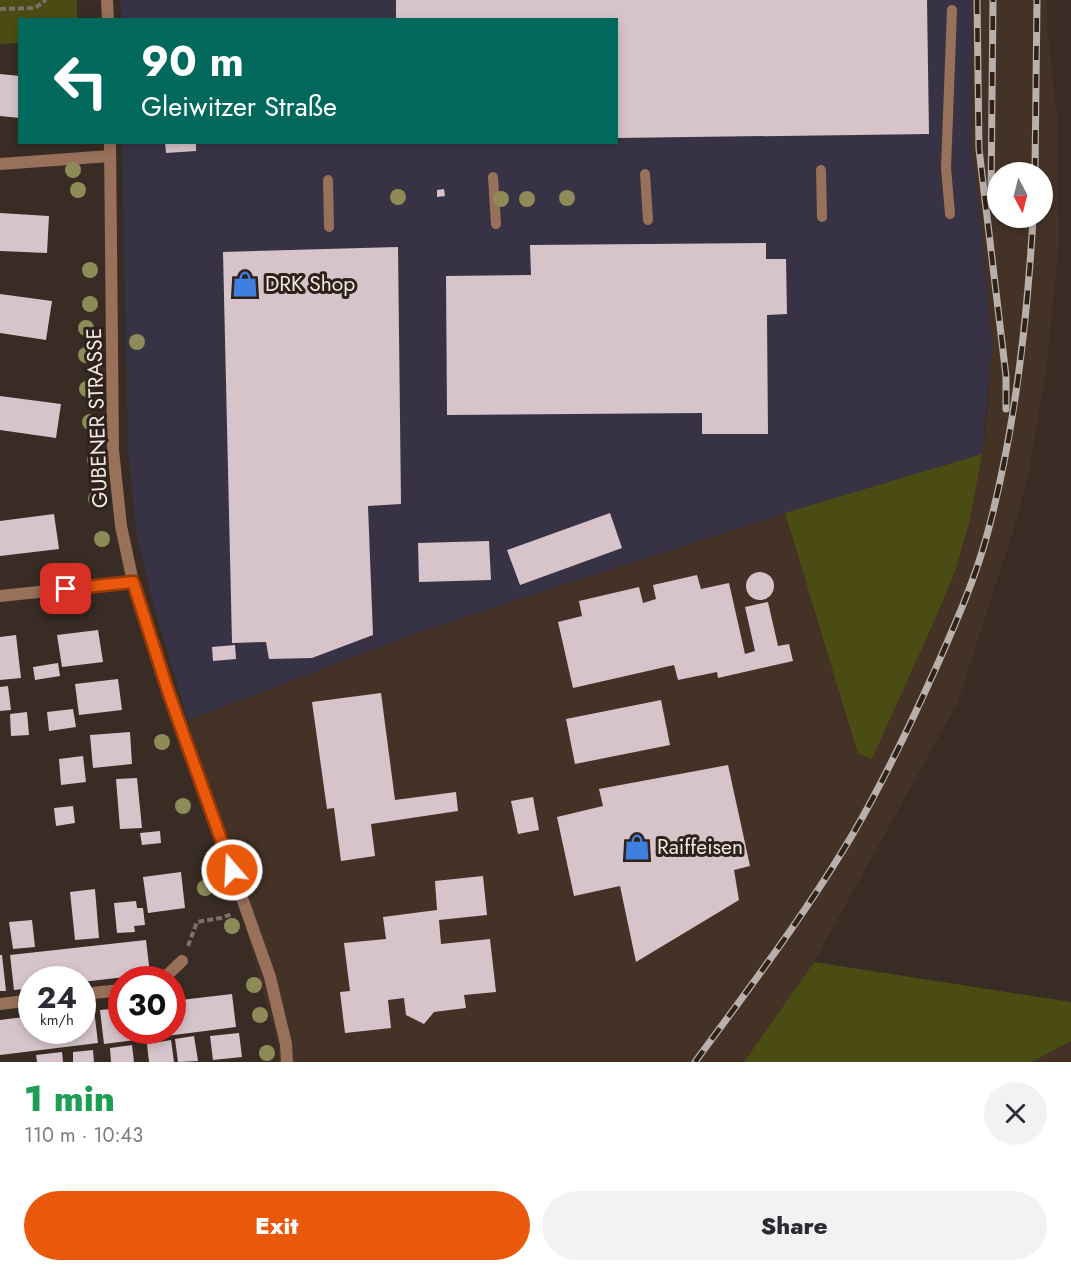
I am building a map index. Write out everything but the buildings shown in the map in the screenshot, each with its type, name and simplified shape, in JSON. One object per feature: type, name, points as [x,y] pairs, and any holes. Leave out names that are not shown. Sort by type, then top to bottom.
[{"type":"street","points":[[108,0],[108,18]]},
{"type":"street","name":"GUBENER STRASSE","points":[[110,144],[113,450],[121,526],[133,582],[173,705],[270,976],[286,1044],[287,1062]]},
{"type":"street","points":[[0,164],[110,156]]},
{"type":"street","points":[[0,596],[133,582]]},
{"type":"street","points":[[177,966],[182,961]]},
{"type":"street","points":[[0,1004],[18,1002]]},
{"type":"lane","points":[[950,214],[946,168],[952,10]]},
{"type":"lane","points":[[821,170],[822,217]]},
{"type":"lane","points":[[645,174],[648,220]]},
{"type":"lane","points":[[493,177],[496,224]]},
{"type":"lane","points":[[328,180],[329,227]]},
{"type":"path","points":[[0,9],[35,8],[46,0]]},
{"type":"path","points":[[182,961],[197,922],[221,918],[245,909]]},
{"type":"shaded area","points":[[0,0],[77,0],[77,18],[18,18],[18,43],[0,44]]},
{"type":"shaded area","points":[[120,0],[972,0],[971,143],[992,347],[982,454],[785,513],[422,631],[188,720],[152,600],[136,530],[128,450],[122,144],[618,144],[618,18],[121,18]]},
{"type":"shaded area","points":[[972,0],[1047,0],[1047,26],[1058,125],[1059,244],[1046,373],[1030,467],[1014,529],[957,704],[814,962],[744,1062],[279,1062],[278,1045],[188,720],[422,631],[785,513],[858,754],[872,759],[955,572],[969,524],[986,428],[992,347],[971,143]]},
{"type":"shaded area","points":[[982,454],[969,524],[955,572],[872,759],[858,754],[785,513]]},
{"type":"shaded area","points":[[814,962],[1071,1002],[1071,1041],[1032,1062],[744,1062]]},
{"type":"shaded area","points":[[1071,1041],[1071,1062],[1032,1062]]},
{"type":"railway","points":[[977,0],[979,149],[1006,376],[1006,409]]},
{"type":"railway","points":[[991,162],[993,0]]},
{"type":"railway","points":[[1035,162],[1037,0]]},
{"type":"railway","points":[[695,1062],[798,920],[854,832],[909,726],[965,599],[987,535],[1005,457],[1023,338],[1032,228]]},
{"type":"place","name":"DRK Shop","points":[[245,284]]},
{"type":"place","name":"Raiffeisen","points":[[637,847]]},
{"type":"route","points":[[66,589],[133,582],[169,694],[232,870]]}]
